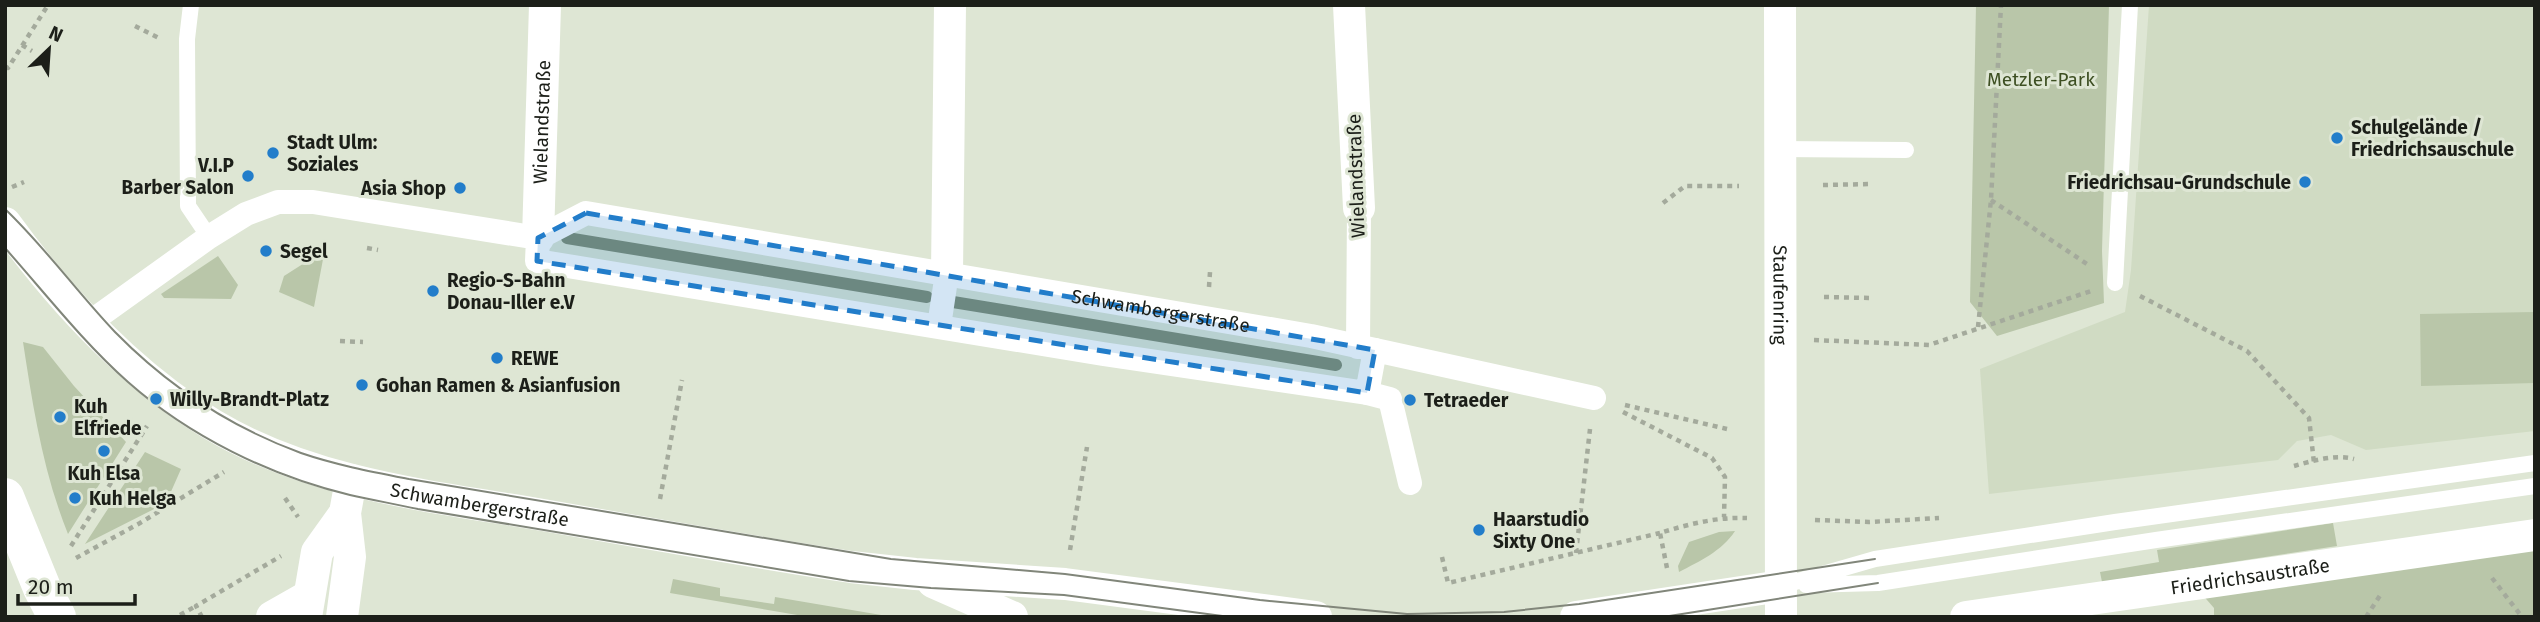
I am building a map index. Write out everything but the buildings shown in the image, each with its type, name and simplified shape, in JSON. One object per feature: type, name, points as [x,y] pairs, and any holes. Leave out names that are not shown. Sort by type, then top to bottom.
[{"type":"main road","points":[[5,497],[42,588],[57,617]]},
{"type":"street","name":"Wielandstraße","points":[[538,238],[545,5]]},
{"type":"street","points":[[939,326],[947,273],[950,5]]},
{"type":"street","name":"Wielandstraße","points":[[1349,5],[1367,348]]},
{"type":"street","name":"Staufenring","points":[[1780,5],[1781,601]]},
{"type":"street","points":[[89,323],[209,237],[246,214],[278,202],[302,202],[538,238],[537,261],[1102,354],[1367,393],[1390,399],[1410,482]]},
{"type":"street","name":"Schwambergerstraße","points":[[538,238],[586,213],[1311,336],[1594,398]]},
{"type":"street","name":"Schwambergerstraße","points":[[11,235],[120,356],[151,383],[212,425],[278,457],[351,481],[792,557],[915,574],[1065,584],[1316,617]]},
{"type":"street","points":[[1367,348],[1367,393]]},
{"type":"street","points":[[342,617],[349,557],[345,513],[351,481]]},
{"type":"street","points":[[272,617],[307,606],[317,552],[345,513]]},
{"type":"street","name":"Friedrichsaustraße","points":[[1966,617],[2535,535]]},
{"type":"street","name":"Schwambergerstraße","points":[[915,574],[1012,617]]},
{"type":"street","points":[[1576,617],[1781,601]]},
{"type":"lane","points":[[191,5],[187,39],[188,206],[209,237]]},
{"type":"lane","points":[[2115,283],[2130,5]]},
{"type":"lane","points":[[1779,149],[1906,150]]},
{"type":"lane","points":[[1781,601],[1875,559],[2535,463]]},
{"type":"lane","points":[[1781,601],[1878,583],[2156,540],[2535,486]]},
{"type":"path","points":[[5,66],[8,68],[48,5]]},
{"type":"path","points":[[1978,327],[1992,200],[2001,5]]},
{"type":"path","points":[[22,45],[32,51]]},
{"type":"path","points":[[12,187],[24,182]]},
{"type":"path","points":[[1823,185],[1871,184]]},
{"type":"path","points":[[1663,203],[1685,187],[1739,186]]},
{"type":"path","points":[[1992,200],[2115,283],[2248,351],[2309,418],[2314,460]]},
{"type":"path","points":[[367,248],[378,250]]},
{"type":"path","points":[[1779,338],[1929,345],[2115,283]]},
{"type":"path","points":[[1824,297],[1871,298]]},
{"type":"path","points":[[340,341],[363,342]]},
{"type":"path","points":[[659,503],[682,380]]},
{"type":"path","points":[[1594,398],[1727,429]]},
{"type":"path","points":[[1442,557],[1448,583],[1724,517],[1725,477],[1712,458],[1594,398]]},
{"type":"path","points":[[1576,553],[1594,398]]},
{"type":"path","points":[[71,546],[147,426]]},
{"type":"path","points":[[1069,551],[1087,447]]},
{"type":"path","points":[[76,558],[224,472]]},
{"type":"path","points":[[285,497],[300,524]]},
{"type":"path","points":[[1660,533],[1668,571]]},
{"type":"path","points":[[180,615],[288,552]]},
{"type":"path","points":[[196,606],[202,617]]},
{"type":"highlighted area","points":[[586,213],[1375,350],[1367,393],[537,261],[538,238]]},
{"type":"shaded area","name":"Schulgelände / Friedrichsauschule","points":[[2149,5],[2535,5],[2535,431],[2366,450],[2331,435],[2297,441],[2278,460],[1989,494],[1980,369],[2125,312],[2131,270]]},
{"type":"green space","name":"Metzler-Park","points":[[1976,5],[2109,5],[2102,251],[2104,303],[1997,336],[1970,302]]},
{"type":"green space","points":[[320,253],[324,254],[314,307],[279,292],[284,276]]},
{"type":"green space","points":[[218,256],[238,285],[231,299],[164,298],[161,294]]},
{"type":"green space","points":[[2535,312],[2535,383],[2421,386],[2420,314]]},
{"type":"green space","points":[[23,342],[43,347],[74,386],[126,442],[68,534],[45,463]]},
{"type":"green space","points":[[145,452],[181,469],[166,503],[85,544]]},
{"type":"green space","points":[[2333,523],[2337,546],[2102,582],[2100,572],[2159,562],[2157,550]]},
{"type":"green space","points":[[1735,531],[1717,550],[1679,572],[1678,566],[1689,542],[1719,532]]},
{"type":"green space","points":[[2535,535],[2535,617],[2214,617],[2214,608],[2193,584]]},
{"type":"green space","points":[[673,579],[720,588],[720,596],[774,604],[775,597],[893,617],[809,617],[670,593]]},
{"type":"waterway","points":[[567,238],[927,297]]},
{"type":"waterway","points":[[953,302],[1336,365]]},
{"type":"tram line","points":[[5,209],[115,332],[156,370],[201,403],[249,431],[301,453],[341,465],[409,479],[891,559],[1065,574],[1260,600],[1407,614],[1504,612],[1579,604],[1875,559]]},
{"type":"tram line","points":[[5,248],[95,351],[152,402],[232,452],[320,487],[418,509],[849,581],[1064,595],[1230,617]]},
{"type":"tram line","points":[[1663,617],[1878,583]]},
{"type":"place","name":"Schulgelände / Friedrichsauschule","points":[[2337,138]]},
{"type":"place","name":"Stadt Ulm: Soziales","points":[[273,153]]},
{"type":"place","name":"V.I.P Barber Salon","points":[[248,176]]},
{"type":"place","name":"Friedrichsau-Grundschule","points":[[2305,182]]},
{"type":"place","name":"Asia Shop","points":[[460,188]]},
{"type":"place","name":"Segel","points":[[266,251]]},
{"type":"place","name":"Regio-S-Bahn Donau-Iller e.V","points":[[433,291]]},
{"type":"place","name":"REWE","points":[[497,358]]},
{"type":"place","name":"Gohan Ramen & Asianfusion","points":[[362,385]]},
{"type":"place","name":"Willy-Brandt-Platz","points":[[156,399]]},
{"type":"place","name":"Tetraeder","points":[[1410,400]]},
{"type":"place","name":"Kuh Elfriede","points":[[60,417]]},
{"type":"place","name":"Kuh Elsa","points":[[104,451]]},
{"type":"place","name":"Kuh Helga","points":[[75,498]]},
{"type":"place","name":"Haarstudio Sixty One","points":[[1479,530]]}]
